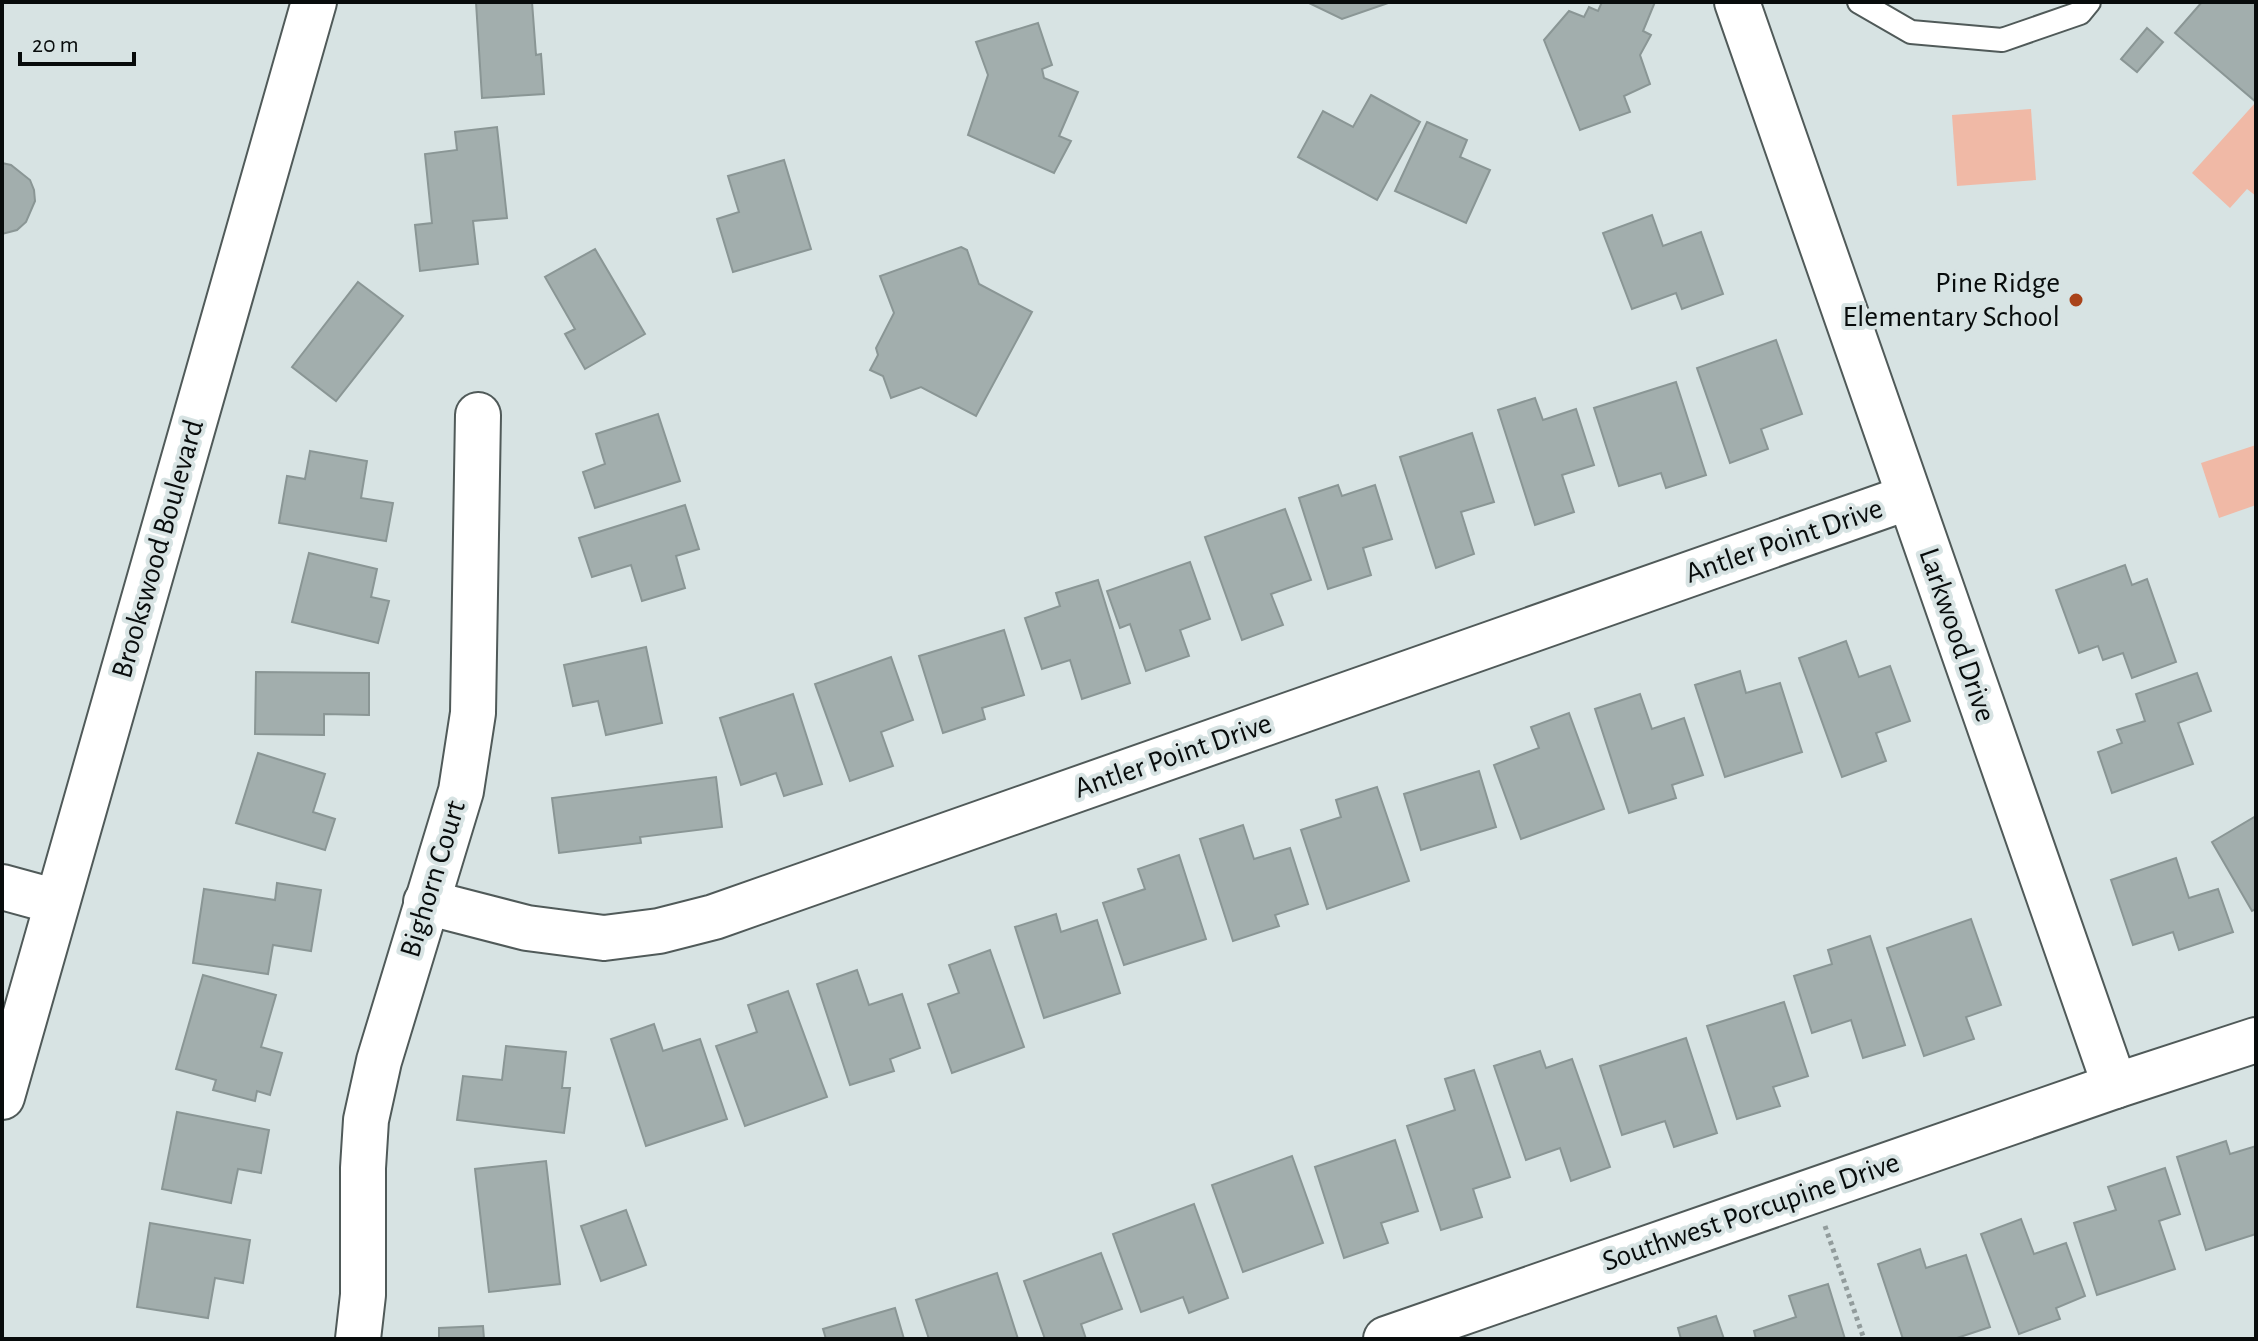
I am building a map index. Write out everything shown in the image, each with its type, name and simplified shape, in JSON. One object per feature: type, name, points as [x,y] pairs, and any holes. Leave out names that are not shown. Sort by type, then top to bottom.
[{"type":"street","name":"Brookswood Boulevard","points":[[2,1097],[314,2]]},
{"type":"street","name":"Larkwood Drive","points":[[1737,2],[2115,1086]]},
{"type":"street","name":"Bighorn Court","points":[[358,1339],[363,1295],[366,1120],[379,1061],[461,791],[473,713],[478,415]]},
{"type":"street","name":"Antler Point Drive","points":[[426,902],[527,928],[604,938],[659,931],[714,917],[1909,497]]},
{"type":"street","points":[[2,887],[57,902]]},
{"type":"street","name":"Southwest Porcupine Drive","points":[[1386,1339],[2256,1040]]},
{"type":"lane","points":[[1859,2],[1911,32],[2002,40],[2080,13],[2089,2]]},
{"type":"path","points":[[1813,1191],[1864,1339]]},
{"type":"shaded area","points":[[2256,102],[2256,196],[2247,189],[2230,208],[2192,173]]},
{"type":"shaded area","points":[[2031,109],[2036,180],[1957,186],[1952,115]]},
{"type":"shaded area","points":[[2256,445],[2256,505],[2219,518],[2201,463]]},
{"type":"building","points":[[476,2],[532,2],[536,55],[541,54],[544,94],[482,98]]},
{"type":"building","points":[[1307,2],[1391,2],[1342,19]]},
{"type":"building","points":[[1602,2],[1655,2],[1643,31],[1651,35],[1640,55],[1650,84],[1624,96],[1630,112],[1580,130],[1544,40],[1569,11],[1584,17],[1589,7],[1598,11]]},
{"type":"building","points":[[2202,2],[2256,2],[2256,102],[2175,33]]},
{"type":"building","points":[[1038,23],[1052,65],[1042,69],[1044,78],[1078,92],[1059,136],[1071,141],[1054,173],[968,135],[988,75],[976,42]]},
{"type":"building","points":[[2147,28],[2163,42],[2137,72],[2121,59]]},
{"type":"building","points":[[1371,95],[1420,122],[1377,200],[1298,157],[1323,111],[1353,127]]},
{"type":"building","points":[[1427,122],[1467,140],[1460,157],[1490,170],[1466,223],[1395,191]]},
{"type":"building","points":[[497,127],[507,218],[473,221],[478,264],[420,271],[415,225],[432,223],[425,154],[457,150],[455,132]]},
{"type":"building","points":[[784,160],[811,249],[733,272],[717,219],[739,212],[728,176]]},
{"type":"building","points":[[2,163],[11,165],[30,180],[35,201],[26,222],[17,230],[2,234]]},
{"type":"building","points":[[1652,215],[1663,246],[1701,232],[1723,294],[1682,309],[1676,293],[1632,309],[1603,233]]},
{"type":"building","points":[[961,247],[967,250],[979,284],[1032,312],[976,416],[921,387],[891,398],[883,376],[870,370],[878,355],[876,348],[894,313],[880,276]]},
{"type":"building","points":[[595,249],[645,334],[585,369],[565,334],[575,329],[545,277]]},
{"type":"building","points":[[358,282],[403,316],[336,401],[292,367]]},
{"type":"building","points":[[1776,340],[1802,414],[1761,429],[1768,449],[1730,463],[1697,368]]},
{"type":"building","points":[[1676,382],[1706,475],[1666,488],[1661,473],[1619,486],[1594,408]]},
{"type":"building","points":[[1535,398],[1543,420],[1576,409],[1594,465],[1562,475],[1574,512],[1535,525],[1498,410]]},
{"type":"building","points":[[658,414],[680,481],[595,508],[583,472],[605,464],[596,434]]},
{"type":"building","points":[[1472,433],[1494,502],[1461,512],[1474,554],[1436,568],[1400,457]]},
{"type":"building","points":[[310,451],[367,461],[361,498],[393,503],[386,541],[279,523],[287,476],[305,479]]},
{"type":"building","points":[[1338,485],[1342,496],[1375,485],[1392,539],[1363,548],[1371,575],[1328,589],[1299,498]]},
{"type":"building","points":[[685,505],[699,549],[676,556],[685,588],[642,601],[631,565],[592,577],[579,538]]},
{"type":"building","points":[[1285,509],[1311,580],[1271,594],[1283,625],[1242,640],[1205,537]]},
{"type":"building","points":[[309,553],[377,569],[371,597],[389,601],[378,643],[292,622]]},
{"type":"building","points":[[1190,562],[1210,619],[1180,630],[1189,656],[1146,671],[1130,624],[1120,628],[1107,591]]},
{"type":"building","points":[[2125,565],[2132,585],[2147,579],[2176,662],[2132,678],[2123,653],[2103,660],[2098,646],[2079,653],[2056,590]]},
{"type":"building","points":[[1098,580],[1130,683],[1082,699],[1070,660],[1042,669],[1025,618],[1060,606],[1056,593]]},
{"type":"building","points":[[1004,630],[1024,695],[982,708],[985,719],[943,733],[919,656]]},
{"type":"building","points":[[1846,641],[1859,677],[1890,666],[1910,721],[1876,733],[1886,761],[1842,777],[1799,658]]},
{"type":"building","points":[[646,647],[662,723],[606,735],[598,701],[573,706],[564,665]]},
{"type":"building","points":[[891,657],[913,720],[881,732],[893,766],[850,781],[815,684]]},
{"type":"building","points":[[1740,671],[1746,693],[1780,683],[1802,752],[1725,777],[1695,685]]},
{"type":"building","points":[[256,672],[369,673],[369,715],[324,714],[324,735],[255,734]]},
{"type":"building","points":[[2197,673],[2211,711],[2178,723],[2193,764],[2112,793],[2098,752],[2122,743],[2117,730],[2145,721],[2136,694]]},
{"type":"building","points":[[793,694],[822,784],[784,796],[776,773],[741,785],[720,718]]},
{"type":"building","points":[[1640,694],[1652,729],[1684,718],[1703,775],[1672,785],[1676,798],[1629,813],[1595,709]]},
{"type":"building","points":[[1569,713],[1604,809],[1521,839],[1494,765],[1539,748],[1531,727]]},
{"type":"building","points":[[258,753],[325,774],[313,812],[335,819],[325,850],[236,823]]},
{"type":"building","points":[[1479,771],[1496,827],[1421,850],[1404,794]]},
{"type":"building","points":[[716,777],[722,827],[640,837],[641,843],[559,853],[552,798]]},
{"type":"building","points":[[1377,787],[1409,881],[1327,909],[1301,830],[1341,817],[1336,800]]},
{"type":"building","points":[[2256,816],[2256,909],[2252,911],[2212,842]]},
{"type":"building","points":[[1243,825],[1254,859],[1290,848],[1308,904],[1275,915],[1279,926],[1233,941],[1200,839]]},
{"type":"building","points":[[1179,855],[1206,939],[1124,965],[1103,903],[1145,889],[1138,869]]},
{"type":"building","points":[[2176,858],[2189,898],[2218,889],[2233,932],[2179,950],[2173,932],[2133,945],[2111,880]]},
{"type":"building","points":[[277,883],[321,890],[311,951],[273,945],[268,974],[193,963],[204,889],[275,900]]},
{"type":"building","points":[[1056,914],[1061,932],[1097,920],[1120,993],[1044,1018],[1015,927]]},
{"type":"building","points":[[1971,919],[2001,1005],[1966,1017],[1974,1039],[1924,1056],[1887,948]]},
{"type":"building","points":[[1870,936],[1905,1045],[1863,1058],[1851,1020],[1812,1033],[1794,976],[1832,964],[1828,950]]},
{"type":"building","points":[[990,950],[1024,1047],[952,1073],[928,1004],[959,993],[949,965]]},
{"type":"building","points":[[857,970],[869,1005],[902,994],[920,1048],[890,1059],[894,1071],[850,1085],[817,984]]},
{"type":"building","points":[[203,975],[276,995],[261,1047],[282,1053],[270,1095],[257,1091],[255,1101],[213,1090],[216,1080],[176,1069]]},
{"type":"building","points":[[788,991],[827,1097],[745,1126],[716,1046],[757,1032],[748,1005]]},
{"type":"building","points":[[1784,1002],[1808,1076],[1773,1087],[1780,1106],[1737,1119],[1707,1026]]},
{"type":"building","points":[[654,1024],[663,1051],[700,1039],[727,1119],[646,1146],[611,1039]]},
{"type":"building","points":[[1686,1038],[1717,1133],[1674,1147],[1665,1121],[1622,1135],[1600,1066]]},
{"type":"building","points":[[506,1046],[566,1052],[562,1088],[570,1088],[564,1133],[457,1120],[463,1076],[502,1080]]},
{"type":"building","points":[[1540,1051],[1546,1068],[1572,1059],[1610,1167],[1571,1181],[1560,1148],[1526,1160],[1494,1066]]},
{"type":"building","points":[[1474,1070],[1510,1177],[1473,1189],[1482,1217],[1441,1230],[1407,1126],[1455,1110],[1445,1079]]},
{"type":"building","points":[[177,1112],[269,1130],[261,1173],[238,1169],[231,1203],[162,1189]]},
{"type":"building","points":[[1395,1140],[1418,1211],[1381,1223],[1388,1243],[1344,1258],[1315,1167]]},
{"type":"building","points":[[2226,1141],[2230,1154],[2256,1146],[2256,1234],[2206,1250],[2177,1157]]},
{"type":"building","points":[[1292,1156],[1323,1243],[1243,1272],[1212,1185]]},
{"type":"building","points":[[546,1161],[560,1284],[489,1292],[475,1169]]},
{"type":"building","points":[[2165,1168],[2180,1214],[2159,1221],[2175,1269],[2097,1295],[2074,1223],[2116,1210],[2108,1187]]},
{"type":"building","points":[[1194,1204],[1228,1298],[1189,1313],[1183,1297],[1141,1312],[1113,1234]]},
{"type":"building","points":[[626,1210],[646,1265],[601,1281],[581,1226]]},
{"type":"building","points":[[2021,1219],[2034,1254],[2066,1243],[2085,1296],[2056,1308],[2060,1319],[2019,1334],[1981,1234]]},
{"type":"building","points":[[150,1223],[250,1240],[243,1283],[215,1278],[208,1318],[137,1307]]},
{"type":"building","points":[[1920,1249],[1926,1268],[1966,1255],[1990,1327],[1954,1339],[1903,1339],[1878,1264]]},
{"type":"building","points":[[1101,1253],[1122,1309],[1081,1324],[1086,1339],[1045,1339],[1024,1281]]},
{"type":"building","points":[[997,1273],[1018,1339],[929,1339],[916,1300]]},
{"type":"building","points":[[1828,1284],[1845,1339],[1756,1339],[1754,1331],[1796,1317],[1789,1296]]},
{"type":"building","points":[[895,1308],[904,1339],[826,1339],[823,1329]]},
{"type":"building","points":[[1716,1316],[1724,1339],[1681,1339],[1678,1328]]},
{"type":"building","points":[[483,1326],[484,1339],[439,1339],[439,1328]]},
{"type":"place","name":"Pine Ridge Elementary School","points":[[2076,300]]}]
